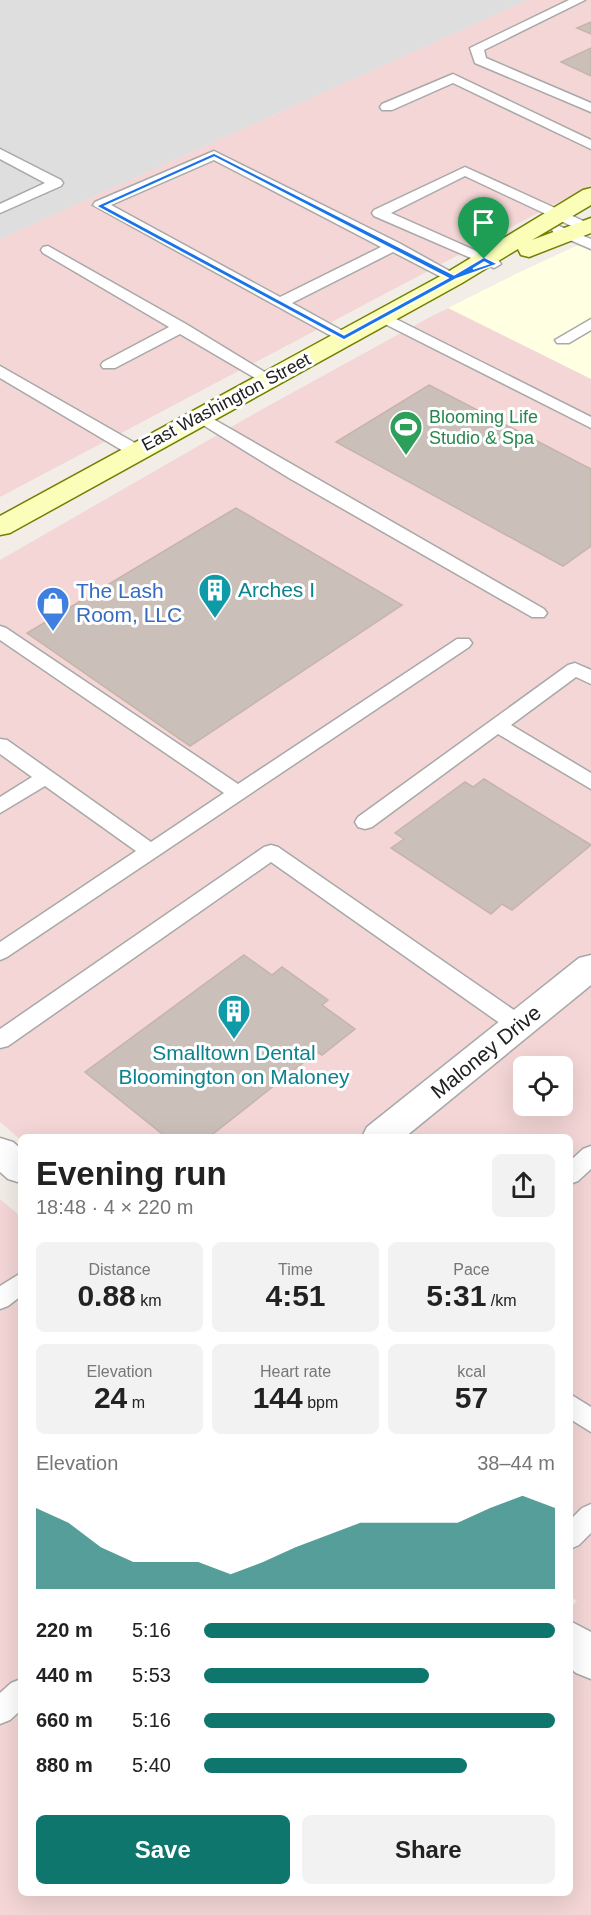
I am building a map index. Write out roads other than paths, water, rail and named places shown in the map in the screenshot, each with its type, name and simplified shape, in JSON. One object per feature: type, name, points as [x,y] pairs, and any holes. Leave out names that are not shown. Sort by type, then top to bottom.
[{"type":"main road","name":"East Washington Street","points":[[0,528],[136,451],[454,278],[573,228],[591,195]]},
{"type":"street","name":"Maloney Drive","points":[[384,1134],[591,967]]},
{"type":"street","points":[[0,1152],[18,1167]]},
{"type":"street","points":[[573,1644],[591,1659]]},
{"type":"lane","points":[[579,0],[477,48],[480,60],[591,108]]},
{"type":"lane","points":[[387,107],[453,78],[591,145]]},
{"type":"lane","points":[[0,153],[56,183],[0,209]]},
{"type":"lane","points":[[344,338],[100,206],[214,155],[454,278]]},
{"type":"lane","points":[[489,262],[379,213],[465,171],[573,228]]},
{"type":"lane","points":[[280,303],[394,246]]},
{"type":"lane","points":[[48,250],[268,379]]},
{"type":"lane","points":[[382,317],[591,423]]},
{"type":"lane","points":[[562,340],[591,324]]},
{"type":"lane","points":[[109,365],[181,327]]},
{"type":"lane","points":[[0,371],[136,451]]},
{"type":"lane","points":[[201,417],[538,613]]},
{"type":"lane","points":[[0,632],[237,793]]},
{"type":"lane","points":[[0,952],[463,643]]},
{"type":"lane","points":[[366,822],[575,669],[591,678]]},
{"type":"lane","points":[[498,726],[591,782]]},
{"type":"lane","points":[[0,745],[150,851]]},
{"type":"lane","points":[[0,806],[46,777]]},
{"type":"lane","points":[[0,1040],[271,852],[519,1025]]},
{"type":"lane","points":[[573,1172],[591,1155]]},
{"type":"lane","points":[[0,1299],[18,1285]]},
{"type":"lane","points":[[573,1407],[591,1421]]},
{"type":"lane","points":[[573,1534],[591,1516]]},
{"type":"lane","points":[[0,1711],[18,1695]]},
{"type":"place","name":"Blooming Life Studio & Spa","points":[[406,456]]},
{"type":"place","name":"Arches I","points":[[215,619]]},
{"type":"place","name":"The Lash Room, LLC","points":[[53,632]]},
{"type":"place","name":"Smalltown Dental Bloomington on Maloney","points":[[234,1040]]}]
